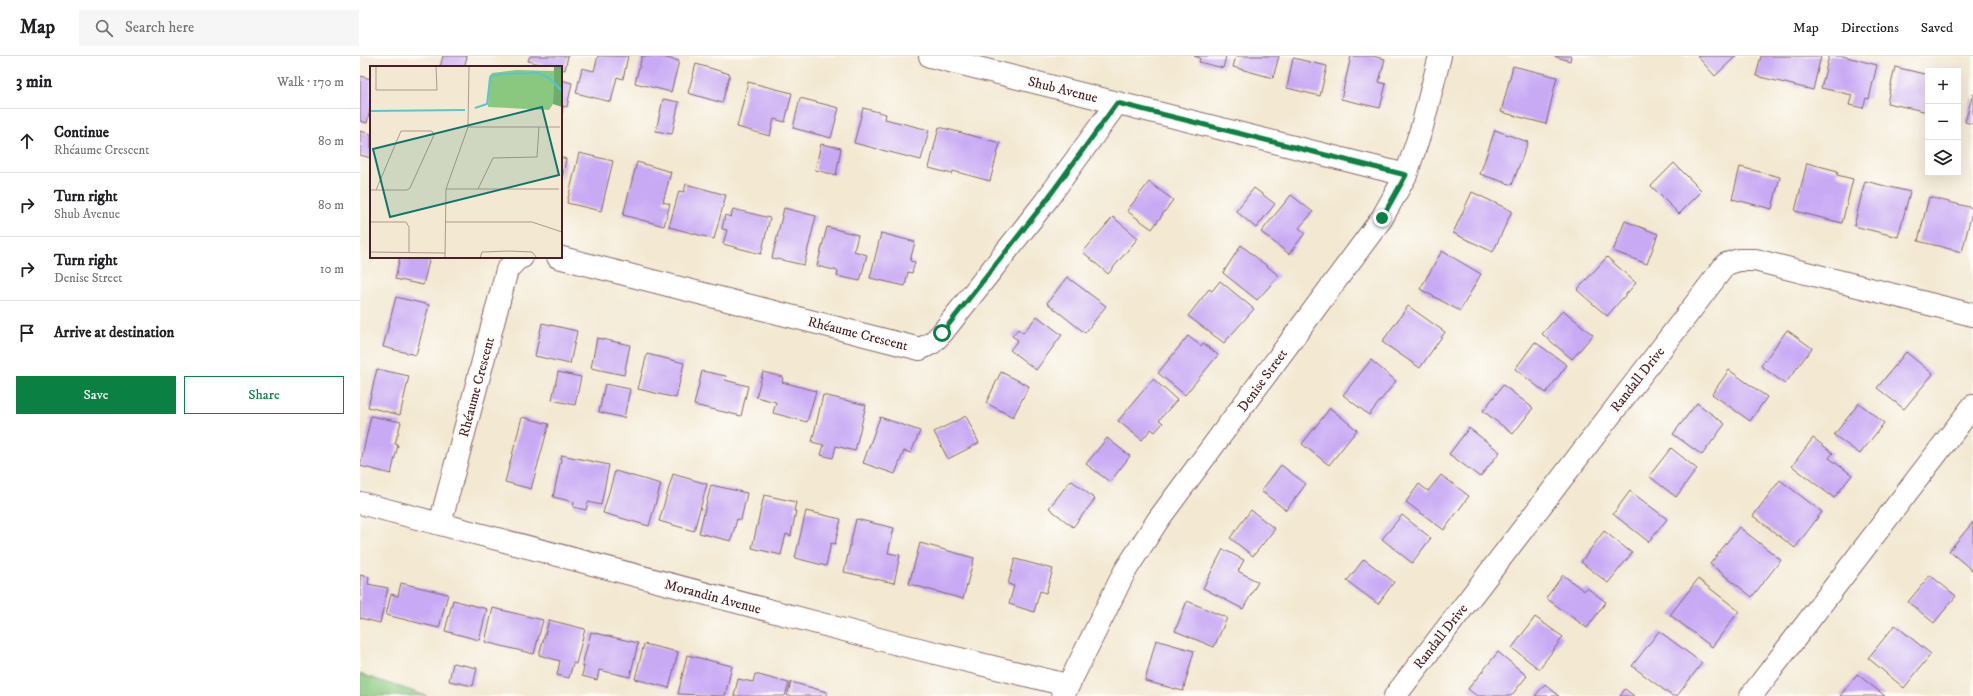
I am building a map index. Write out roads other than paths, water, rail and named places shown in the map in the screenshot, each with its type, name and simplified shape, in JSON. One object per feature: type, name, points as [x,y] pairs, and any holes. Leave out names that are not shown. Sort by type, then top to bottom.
[{"type":"street","name":"Shub Avenue","points":[[930,56],[1406,175]]},
{"type":"street","name":"Denise Street","points":[[1065,691],[1125,570],[1168,507],[1382,218],[1406,175],[1422,127],[1440,56]]},
{"type":"street","name":"Rhéaume Crescent","points":[[562,258],[920,349],[932,343],[942,333],[1045,202],[1117,103]]},
{"type":"street","name":"Rhéaume Crescent","points":[[440,524],[507,270],[518,258]]},
{"type":"street","name":"Randall Drive","points":[[1395,696],[1726,264],[1739,260],[1755,260],[1973,315]]},
{"type":"street","points":[[1751,696],[1973,406]]},
{"type":"street","name":"Morandin Avenue","points":[[360,504],[890,642],[1065,691]]}]
